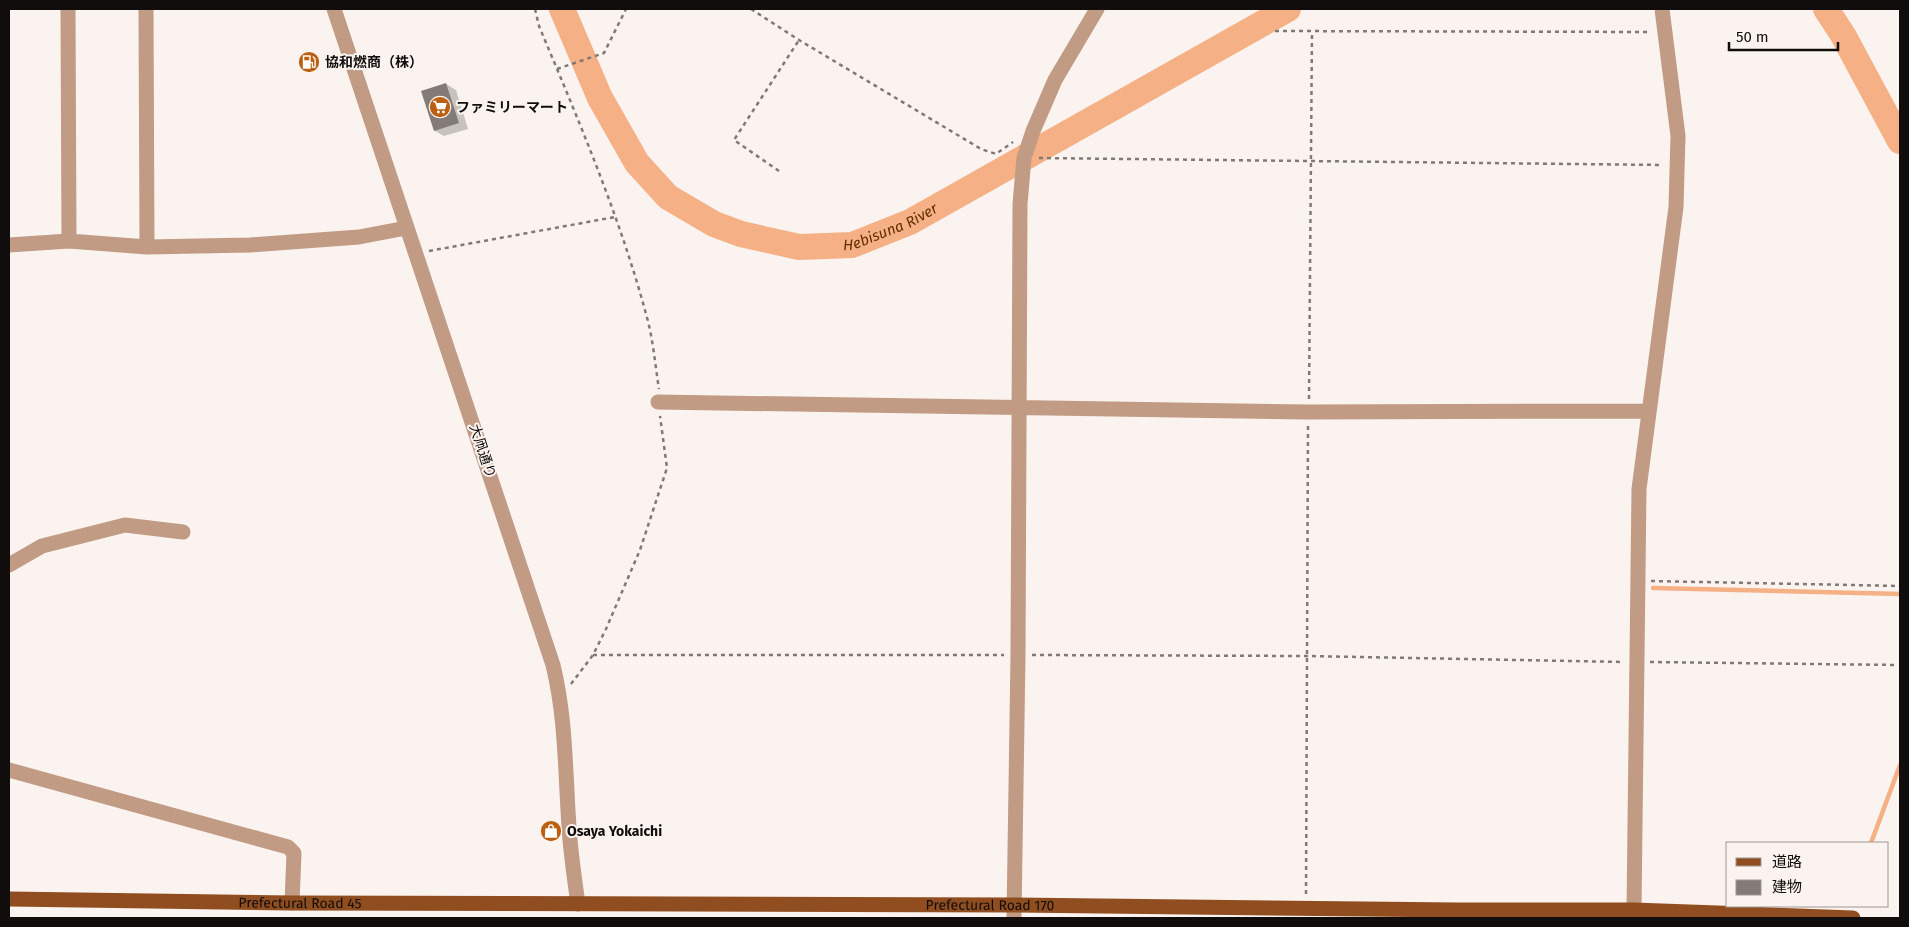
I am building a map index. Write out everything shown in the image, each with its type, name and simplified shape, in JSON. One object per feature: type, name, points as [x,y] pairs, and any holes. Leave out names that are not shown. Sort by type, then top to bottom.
[{"type":"main road","name":"Prefectural Road 45","points":[[9,898],[578,911]]},
{"type":"main road","name":"Prefectural Road 170","points":[[578,911],[1014,912],[1306,908],[1853,918]]},
{"type":"street","points":[[68,9],[69,241]]},
{"type":"street","points":[[146,9],[147,248]]},
{"type":"street","name":"大凧通り","points":[[334,9],[553,665],[560,692],[570,840],[578,911]]},
{"type":"street","points":[[1014,912],[1018,655],[1020,204],[1024,158],[1033,131],[1055,80],[1097,9]]},
{"type":"street","points":[[1637,914],[1636,662],[1639,489],[1676,207],[1678,136],[1662,9]]},
{"type":"street","points":[[9,245],[69,241],[147,248],[250,245],[359,237],[406,228]]},
{"type":"street","points":[[658,402],[1308,412],[1648,411]]},
{"type":"street","points":[[9,565],[42,546],[126,525],[183,532]]},
{"type":"street","points":[[9,770],[288,847],[294,853],[292,903]]},
{"type":"path","points":[[535,9],[539,26],[633,269],[647,316],[660,392],[658,402],[666,468],[640,550],[606,629],[593,655],[579,676],[560,692]]},
{"type":"path","points":[[557,69],[604,53],[626,9]]},
{"type":"path","points":[[750,9],[981,149],[996,154],[1009,147],[1023,131],[1033,131]]},
{"type":"path","points":[[1275,31],[1665,32]]},
{"type":"path","points":[[1306,908],[1306,656],[1312,31]]},
{"type":"path","points":[[779,171],[734,140],[799,40]]},
{"type":"path","points":[[1024,158],[1677,165]]},
{"type":"path","points":[[415,254],[614,217]]},
{"type":"path","points":[[1637,580],[1900,586]]},
{"type":"path","points":[[593,655],[1306,656],[1896,665]]},
{"type":"building","name":"ファミリーマート","points":[[446,83],[459,123],[434,131],[421,91]]},
{"type":"waterway","name":"Hebisuna River","points":[[562,9],[600,98],[637,163],[668,197],[714,224],[741,234],[799,247],[852,245],[910,222],[1288,9]]},
{"type":"waterway","name":"Hebisuna River","points":[[1826,9],[1843,35],[1900,141]]},
{"type":"waterway","points":[[1653,588],[1900,594]]},
{"type":"waterway","points":[[1871,842],[1900,765]]},
{"type":"place","name":"協和燃商（株）","points":[[309,62]]},
{"type":"place","name":"ファミリーマート","points":[[440,107]]},
{"type":"place","name":"Osaya Yokaichi","points":[[551,831]]}]
